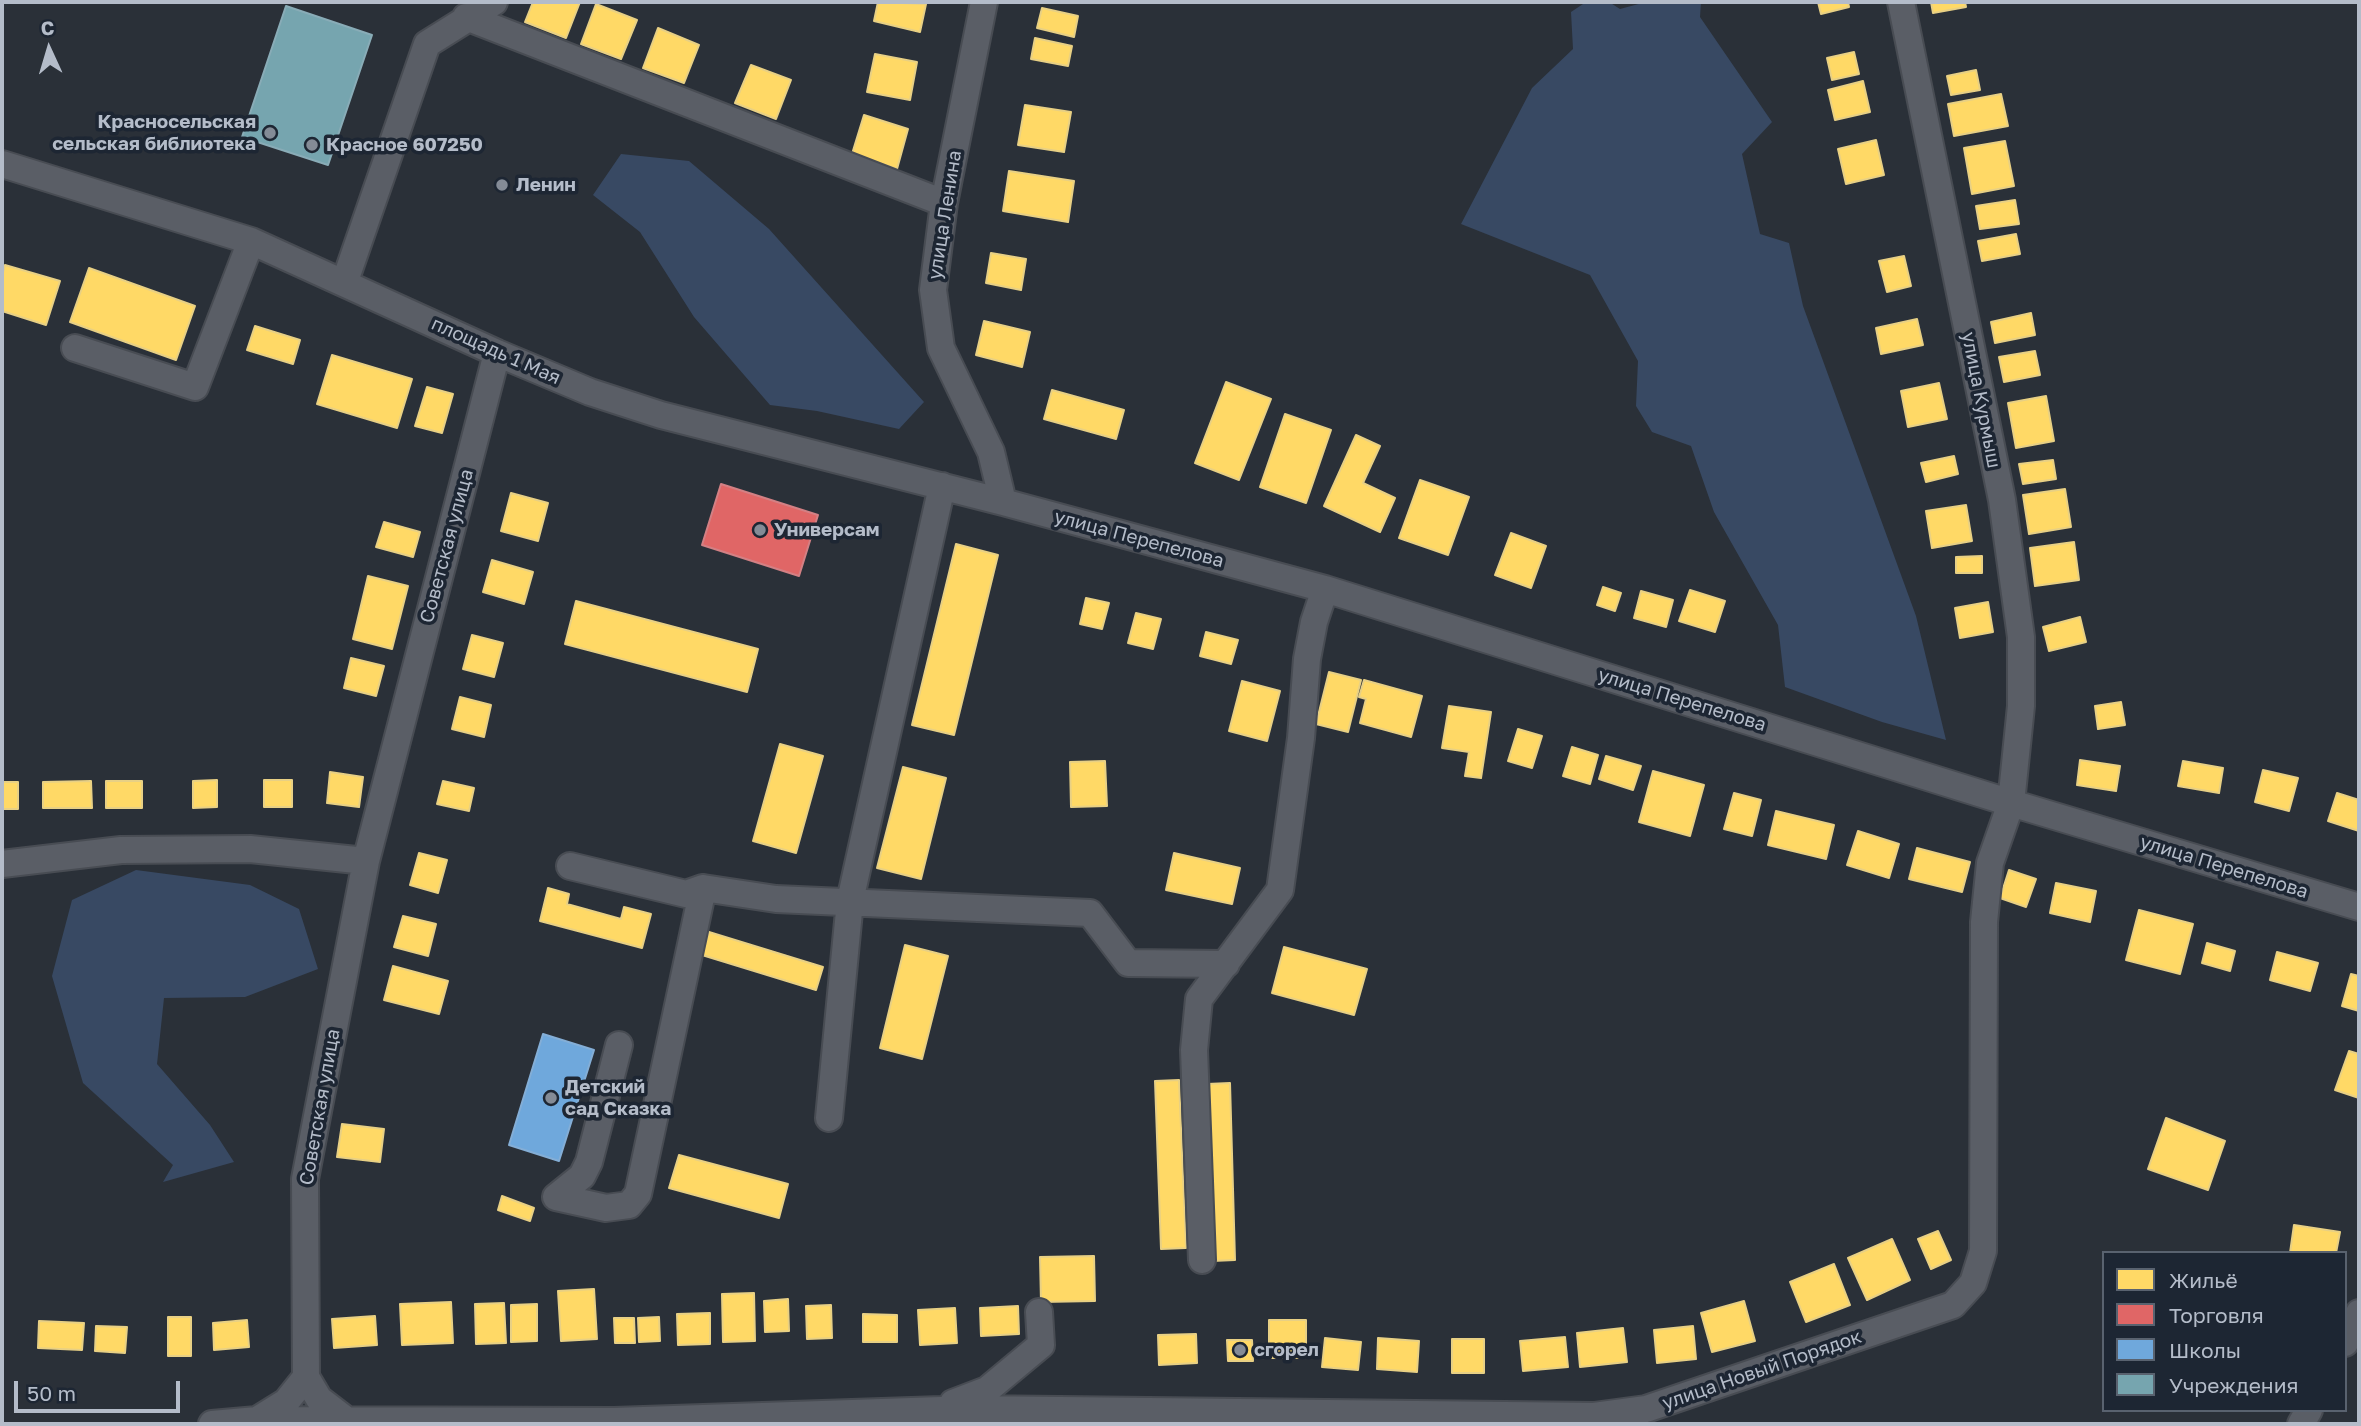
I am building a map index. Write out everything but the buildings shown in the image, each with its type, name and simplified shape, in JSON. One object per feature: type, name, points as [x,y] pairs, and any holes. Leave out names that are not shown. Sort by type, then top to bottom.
[{"type":"street","points":[[345,281],[427,44],[466,17],[494,2]]},
{"type":"street","name":"улица Ленина","points":[[984,2],[944,203],[933,290],[941,348],[991,452],[1003,502]]},
{"type":"street","name":"улица Курмыш","points":[[1901,2],[2002,500],[2021,636],[2021,706],[2011,803]]},
{"type":"street","points":[[466,17],[944,203]]},
{"type":"street","name":"площадь 1 Мая","points":[[2,164],[251,241],[345,281],[497,353],[590,392],[661,415],[1003,502]]},
{"type":"street","points":[[75,348],[195,387],[251,241]]},
{"type":"street","name":"Советская улица","points":[[306,1377],[305,1179],[366,861],[497,353]]},
{"type":"street","points":[[829,1118],[850,901],[942,486]]},
{"type":"street","name":"улица Перепелова","points":[[1003,502],[1325,589],[2011,803],[2359,907]]},
{"type":"street","points":[[1202,1260],[1194,1051],[1199,999],[1279,890],[1301,738],[1307,659],[1314,622],[1325,589]]},
{"type":"street","name":"улица Новый Порядок","points":[[212,1424],[257,1420],[614,1420],[971,1409],[1594,1416],[1646,1409],[1953,1305],[1973,1283],[1983,1251],[1984,922],[1990,863],[2011,803]]},
{"type":"street","points":[[2,864],[121,850],[250,849],[366,861]]},
{"type":"street","points":[[570,866],[686,894],[703,888],[776,899],[1090,913],[1128,963],[1226,964]]},
{"type":"street","points":[[619,1045],[589,1161],[582,1176],[556,1197],[606,1208],[629,1205],[638,1194],[703,888]]},
{"type":"street","points":[[907,1411],[956,1403],[987,1390],[1041,1345],[1039,1312]]},
{"type":"street","points":[[2347,1339],[2359,1313]]},
{"type":"street","points":[[257,1420],[286,1402],[306,1377],[319,1399],[349,1422]]},
{"type":"street","points":[[971,1409],[1005,1424]]},
{"type":"water","points":[[1586,2],[1609,2],[1620,9],[1646,2],[1701,2],[1700,17],[1772,122],[1742,154],[1760,234],[1789,243],[1803,306],[1916,616],[1946,740],[1882,722],[1785,687],[1778,625],[1714,512],[1691,446],[1652,432],[1636,406],[1638,361],[1590,275],[1461,224],[1532,88],[1573,49],[1571,12]]},
{"type":"water","points":[[621,154],[689,161],[769,229],[924,402],[899,429],[817,411],[770,405],[694,317],[640,232],[593,195]]},
{"type":"water","points":[[136,870],[250,885],[299,909],[318,969],[245,997],[164,998],[157,1064],[210,1125],[234,1162],[163,1182],[173,1165],[83,1083],[52,976],[72,900]]},
{"type":"place","name":"Красносельская сельская библиотека","points":[[270,133]]},
{"type":"place","name":"Красное 607250","points":[[312,145]]},
{"type":"place","name":"Ленин","points":[[502,185]]},
{"type":"place","name":"Универсам","points":[[760,530]]},
{"type":"place","name":"Детский сад Сказка","points":[[551,1098]]},
{"type":"place","name":"сгорел","points":[[1240,1350]]}]
